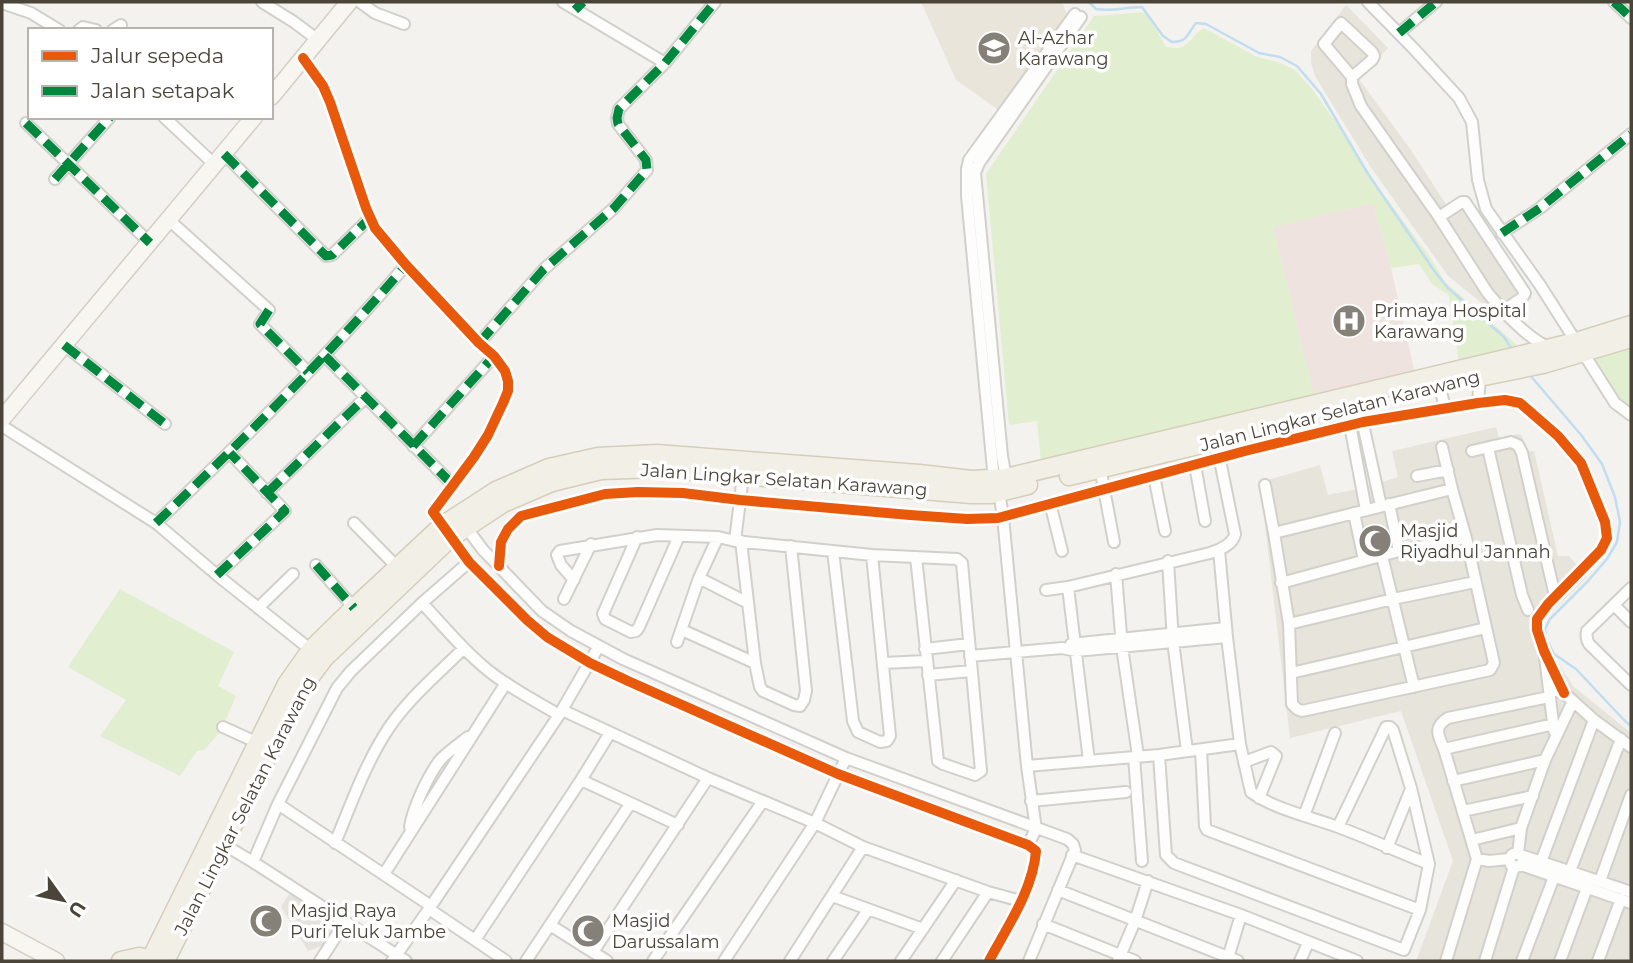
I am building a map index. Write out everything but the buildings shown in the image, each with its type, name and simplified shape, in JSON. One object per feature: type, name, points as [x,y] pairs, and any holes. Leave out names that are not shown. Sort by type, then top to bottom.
[{"type":"main road","name":"Jalan Lingkar Selatan Karawang","points":[[1580,348],[1631,325]]},
{"type":"main road","name":"Jalan Lingkar Selatan Karawang","points":[[1000,483],[1500,367],[1541,355],[1631,338]]},
{"type":"main road","name":"Jalan Lingkar Selatan Karawang","points":[[462,522],[552,482],[601,470],[657,468],[743,476],[796,473],[919,474],[1000,483],[1218,450],[1355,416],[1440,387],[1480,377],[1500,367]]},
{"type":"main road","name":"Jalan Lingkar Selatan Karawang","points":[[462,522],[496,491],[549,468],[598,457],[657,454],[796,473]]},
{"type":"main road","points":[[121,961],[139,957],[157,961],[258,743],[288,684],[311,650],[398,568],[462,522]]},
{"type":"main road","name":"Jalan Lingkar Selatan Karawang","points":[[157,961],[223,844],[313,671],[446,532]]},
{"type":"street","points":[[262,2],[318,40]]},
{"type":"street","points":[[273,95],[349,2]]},
{"type":"street","points":[[360,2],[375,13],[404,23]]},
{"type":"street","points":[[563,2],[579,6],[665,63]]},
{"type":"street","points":[[479,343],[544,269],[614,208],[647,170],[646,160],[618,124],[619,110],[665,63],[715,2]]},
{"type":"street","points":[[1368,2],[1459,98],[1472,122],[1478,180],[1486,209],[1540,285],[1615,403],[1631,415]]},
{"type":"street","points":[[1399,33],[1436,2]]},
{"type":"street","points":[[1614,2],[1631,18]]},
{"type":"street","points":[[2,3],[31,13],[56,28]]},
{"type":"street","points":[[1028,845],[1036,829],[1027,766],[997,457],[975,173],[979,163],[1078,15]]},
{"type":"street","points":[[1352,78],[1373,60],[1374,56],[1341,23],[1324,44],[1352,78],[1361,106],[1439,217],[1487,292],[1522,330],[1539,343],[1541,355]]},
{"type":"street","points":[[303,58],[323,86],[330,102],[375,228],[505,371],[508,391],[488,435],[433,513],[446,532],[469,562],[527,620],[547,637],[590,663],[838,774],[1028,845],[1036,851],[1035,865],[1021,901],[989,961]]},
{"type":"street","points":[[55,179],[108,119]]},
{"type":"street","points":[[167,119],[219,159],[326,256],[332,255],[370,218]]},
{"type":"street","points":[[2,419],[252,119]]},
{"type":"street","points":[[26,122],[150,243]]},
{"type":"street","points":[[1502,233],[1540,208],[1631,134]]},
{"type":"street","points":[[1439,217],[1465,202],[1525,293],[1503,311]]},
{"type":"street","points":[[169,220],[269,310],[260,324],[308,372]]},
{"type":"street","points":[[156,523],[230,453],[325,356],[407,264]]},
{"type":"street","points":[[64,345],[165,424]]},
{"type":"street","points":[[325,356],[453,485]]},
{"type":"street","points":[[414,446],[494,356]]},
{"type":"street","points":[[1478,403],[1480,377]]},
{"type":"street","points":[[1440,387],[1445,409]]},
{"type":"street","points":[[267,493],[365,398]]},
{"type":"street","points":[[1355,416],[1445,409],[1505,400],[1520,403],[1558,436],[1581,463],[1605,522],[1607,538],[1601,550],[1537,618],[1537,630],[1544,651],[1569,697],[1594,720],[1631,747]]},
{"type":"street","points":[[1355,416],[1399,551]]},
{"type":"street","points":[[1355,416],[1364,560]]},
{"type":"street","points":[[2,426],[156,523],[311,650]]},
{"type":"street","points":[[1472,451],[1511,442],[1518,445],[1555,596]]},
{"type":"street","points":[[1265,485],[1289,624],[1292,704],[1302,711],[1490,670],[1494,663],[1442,447]]},
{"type":"street","points":[[1488,448],[1522,595],[1528,610]]},
{"type":"street","points":[[499,566],[501,542],[508,529],[521,516],[605,494],[683,493],[944,518],[1003,517],[1195,465],[1218,450],[1236,534],[1233,541],[1219,550],[1046,590]]},
{"type":"street","points":[[217,575],[285,511],[230,453]]},
{"type":"street","points":[[1195,465],[1205,520]]},
{"type":"street","points":[[1100,468],[1114,542]]},
{"type":"street","points":[[1417,476],[1448,470]]},
{"type":"street","points":[[743,476],[738,541],[760,687],[763,691],[800,706],[806,691],[792,546]]},
{"type":"street","points":[[1154,476],[1165,531]]},
{"type":"street","points":[[1360,479],[1373,476]]},
{"type":"street","points":[[1274,533],[1452,489]]},
{"type":"street","points":[[1050,503],[1062,551]]},
{"type":"street","points":[[462,522],[483,550],[542,611],[571,631],[623,659],[846,758],[1067,839],[1073,844],[1074,850],[1029,961]]},
{"type":"street","points":[[354,523],[398,568]]},
{"type":"street","points":[[574,580],[559,562],[558,552],[591,544],[657,535],[718,537],[872,555],[916,557],[957,559],[962,563],[981,771],[975,775],[938,761],[916,557]]},
{"type":"street","points":[[637,537],[603,614],[605,619],[631,632],[639,627],[679,536]]},
{"type":"street","points":[[677,642],[699,578],[718,537]]},
{"type":"street","points":[[1281,583],[1399,551],[1466,538]]},
{"type":"street","points":[[564,598],[591,544]]},
{"type":"street","points":[[1219,550],[1240,744],[1251,793],[1429,864]]},
{"type":"street","points":[[833,551],[853,721],[858,732],[880,742],[887,741],[890,736],[872,555]]},
{"type":"street","points":[[1382,556],[1415,687]]},
{"type":"street","points":[[1168,561],[1173,637],[1187,751]]},
{"type":"street","points":[[253,862],[278,804],[337,688],[351,671],[422,603],[469,562]]},
{"type":"street","points":[[316,565],[354,608]]},
{"type":"street","points":[[258,608],[293,574]]},
{"type":"street","points":[[1116,574],[1121,642],[1136,757],[1142,860]]},
{"type":"street","points":[[699,578],[748,603]]},
{"type":"street","points":[[1289,624],[1475,582]]},
{"type":"street","points":[[1068,587],[1089,761]]},
{"type":"street","points":[[1631,588],[1587,631],[1586,640],[1631,685]]},
{"type":"street","points":[[422,603],[483,666],[560,712],[863,847],[988,892],[1021,901]]},
{"type":"street","points":[[1614,605],[1631,622]]},
{"type":"street","points":[[1291,673],[1486,628]]},
{"type":"street","points":[[682,630],[755,663]]},
{"type":"street","points":[[970,656],[1227,633]]},
{"type":"street","points":[[925,649],[969,644]]},
{"type":"street","points":[[223,844],[398,959],[560,712],[599,646]]},
{"type":"street","points":[[335,842],[356,790],[383,737],[412,699],[464,648]]},
{"type":"street","points":[[1544,651],[1555,741]]},
{"type":"street","points":[[883,663],[926,661]]},
{"type":"street","points":[[928,675],[971,671]]},
{"type":"street","points":[[384,874],[506,682]]},
{"type":"street","points":[[1446,961],[1477,859],[1438,727],[1448,718],[1549,693],[1569,697]]},
{"type":"street","points":[[1485,961],[1517,860],[1521,828],[1569,697]]},
{"type":"street","points":[[1541,862],[1594,720]]},
{"type":"street","points":[[1444,749],[1554,724]]},
{"type":"street","points":[[223,727],[258,743]]},
{"type":"street","points":[[1159,755],[1166,855],[1174,863],[1404,950],[1420,910],[1429,864],[1411,788],[1390,727],[1386,727],[1338,827]]},
{"type":"street","points":[[475,940],[610,733]]},
{"type":"street","points":[[1304,816],[1335,733]]},
{"type":"street","points":[[1570,871],[1621,739]]},
{"type":"street","points":[[1027,766],[1159,755],[1240,744]]},
{"type":"street","points":[[1201,750],[1205,826],[1208,830],[1420,910]]},
{"type":"street","points":[[1244,762],[1271,752],[1276,756],[1259,798]]},
{"type":"street","points":[[724,961],[814,823],[846,758]]},
{"type":"street","points":[[1453,781],[1545,760]]},
{"type":"street","points":[[593,952],[708,778]]},
{"type":"street","points":[[581,780],[678,825]]},
{"type":"street","points":[[1388,848],[1411,788]]},
{"type":"street","points":[[1031,801],[1126,792]]},
{"type":"street","points":[[1600,881],[1631,795]]},
{"type":"street","points":[[1463,811],[1534,796]]},
{"type":"street","points":[[653,961],[763,801]]},
{"type":"street","points":[[278,804],[384,874],[506,961]]},
{"type":"street","points":[[526,961],[630,804]]},
{"type":"street","points":[[1472,840],[1521,828]]},
{"type":"street","points":[[789,961],[863,847]]},
{"type":"street","points":[[1072,855],[1241,915],[1357,961]]},
{"type":"street","points":[[1477,859],[1541,862],[1600,881],[1629,894]]},
{"type":"street","points":[[1517,860],[1587,888],[1629,894]]},
{"type":"street","points":[[1522,961],[1554,877]]},
{"type":"street","points":[[901,961],[956,880]]},
{"type":"street","points":[[1119,958],[1148,881]]},
{"type":"street","points":[[1560,961],[1587,888]]},
{"type":"street","points":[[1058,890],[1231,960],[1241,915]]},
{"type":"street","points":[[943,961],[988,892]]},
{"type":"street","points":[[1598,961],[1629,894]]},
{"type":"street","points":[[832,896],[923,929]]},
{"type":"street","points":[[833,961],[868,910]]},
{"type":"street","points":[[320,961],[345,922]]},
{"type":"street","points":[[1043,924],[1119,958],[1135,961]]},
{"type":"street","points":[[550,925],[607,961]]},
{"type":"street","points":[[2,932],[56,961]]},
{"type":"street","points":[[1300,961],[1308,943]]},
{"type":"shaded area","name":"Al-Azhar Karawang","points":[[921,2],[1062,2],[1068,17],[1000,111],[956,80]]},
{"type":"shaded area","points":[[1346,5],[1388,48],[1359,79],[1411,150],[1447,206],[1462,196],[1532,298],[1503,320],[1448,276],[1370,166],[1315,76],[1311,51]]},
{"type":"shaded area","name":"Primaya Hospital Karawang","points":[[1373,203],[1415,374],[1314,397],[1273,227]]},
{"type":"shaded area","points":[[1496,427],[1499,438],[1518,434],[1522,436],[1527,451],[1534,451],[1558,556],[1569,556],[1587,577],[1544,622],[1545,642],[1573,686],[1631,733],[1631,961],[1416,961],[1453,861],[1401,711],[1290,738],[1260,482],[1320,465],[1328,495],[1362,488],[1398,477],[1392,451]]},
{"type":"shaded area","points":[[291,891],[343,923],[330,943],[308,951],[281,907]]},
{"type":"green space","points":[[1146,12],[1166,47],[1183,47],[1204,28],[1257,57],[1295,70],[1339,127],[1445,282],[1517,345],[1459,363],[1449,295],[1432,284],[1419,264],[1391,268],[1373,203],[1273,227],[1314,397],[1041,462],[1037,421],[1009,425],[986,174],[1094,16]]},
{"type":"green space","points":[[1631,346],[1631,407],[1613,393],[1593,360]]},
{"type":"green space","points":[[120,589],[234,652],[218,686],[236,696],[221,731],[204,750],[197,751],[180,776],[100,736],[126,700],[68,667]]},
{"type":"waterway","points":[[1089,2],[1096,9],[1102,10],[1142,7],[1163,36],[1172,42],[1187,37],[1196,23],[1206,24],[1259,53],[1280,57],[1297,66],[1321,94],[1368,174],[1435,272],[1448,288],[1504,337],[1513,351]]},
{"type":"waterway","points":[[1529,374],[1582,436],[1602,464],[1615,497],[1620,522],[1617,542],[1607,559],[1550,619],[1545,629],[1546,638],[1554,654],[1576,669],[1631,726]]},
{"type":"marked path","points":[[575,10],[583,2]]},
{"type":"marked path","points":[[479,343],[544,269],[614,208],[647,170],[646,160],[618,124],[619,109],[665,63],[715,2]]},
{"type":"marked path","points":[[1399,33],[1436,2]]},
{"type":"marked path","points":[[1614,2],[1631,18]]},
{"type":"marked path","points":[[55,179],[108,119]]},
{"type":"marked path","points":[[26,123],[150,243]]},
{"type":"marked path","points":[[1502,233],[1540,208],[1631,134]]},
{"type":"marked path","points":[[224,154],[326,256],[332,255],[370,218]]},
{"type":"marked path","points":[[156,523],[284,397],[406,265]]},
{"type":"marked path","points":[[269,310],[260,324],[308,372]]},
{"type":"marked path","points":[[64,345],[165,424]]},
{"type":"marked path","points":[[325,356],[453,485]]},
{"type":"marked path","points":[[413,446],[494,356]]},
{"type":"marked path","points":[[267,493],[365,398]]},
{"type":"marked path","points":[[217,575],[285,511],[230,453]]},
{"type":"marked path","points":[[316,565],[354,608]]},
{"type":"cycle path","points":[[303,58],[323,86],[330,102],[375,228],[505,371],[508,391],[488,435],[433,512],[469,562],[547,637],[590,663],[838,774],[1028,845],[1036,851],[1025,894],[989,961]]},
{"type":"cycle path","points":[[499,566],[501,542],[508,529],[521,516],[605,494],[683,493],[910,515],[998,518],[1363,422],[1505,400],[1520,403],[1558,436],[1581,463],[1605,522],[1607,538],[1601,550],[1548,604],[1537,619],[1537,630],[1544,651],[1564,693]]},
{"type":"place","name":"Al-Azhar Karawang","points":[[994,48]]},
{"type":"place","name":"Primaya Hospital Karawang","points":[[1349,321]]},
{"type":"place","name":"Masjid Riyadhul Jannah","points":[[1375,541]]},
{"type":"place","name":"Masjid Raya Puri Teluk Jambe","points":[[266,921]]},
{"type":"place","name":"Masjid Darussalam","points":[[588,931]]}]
